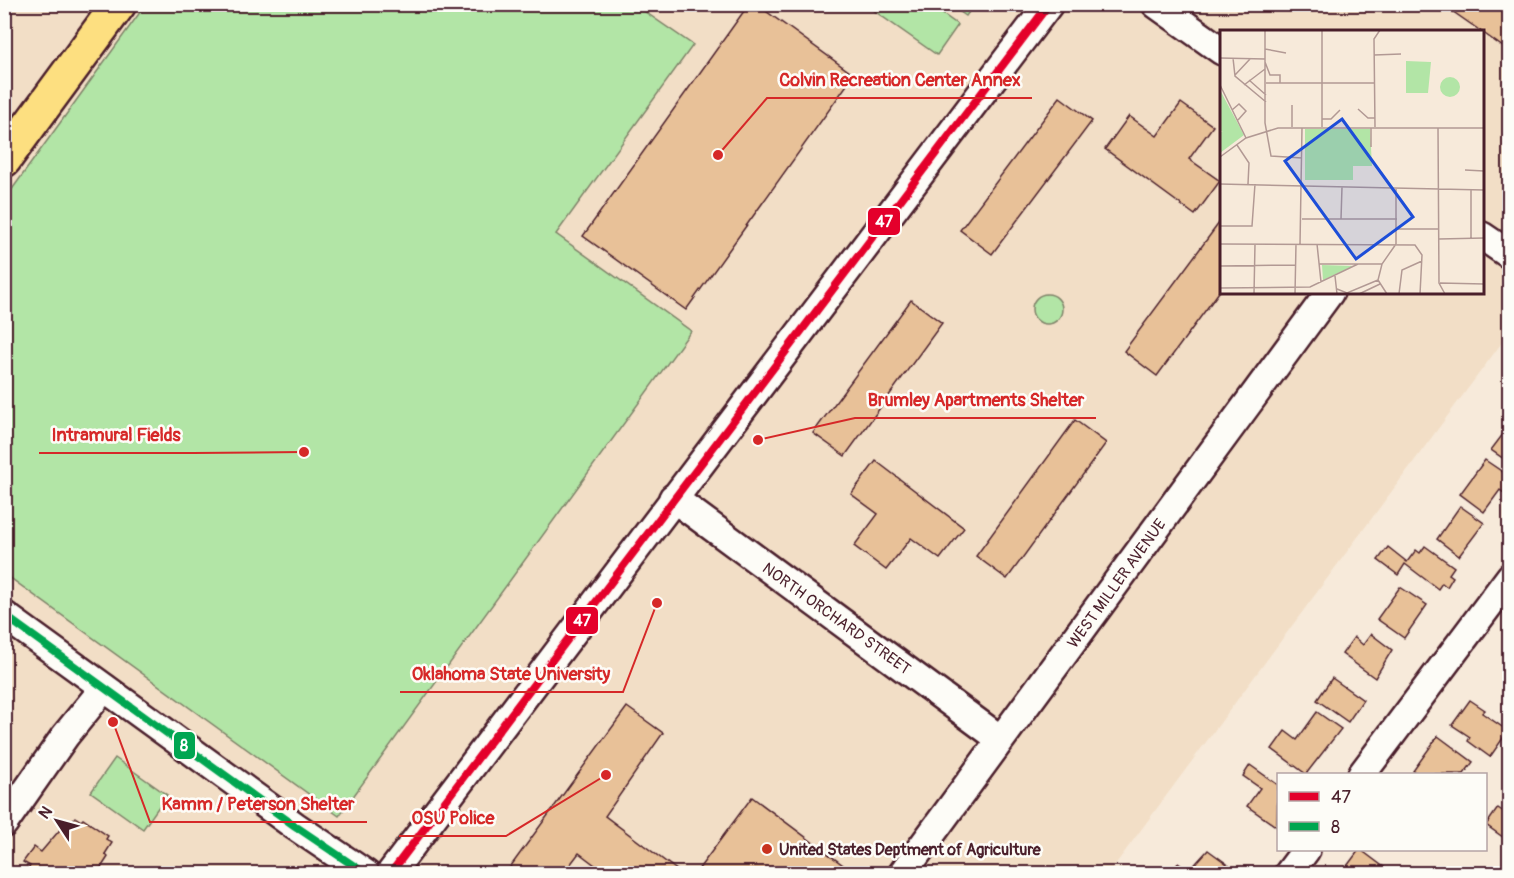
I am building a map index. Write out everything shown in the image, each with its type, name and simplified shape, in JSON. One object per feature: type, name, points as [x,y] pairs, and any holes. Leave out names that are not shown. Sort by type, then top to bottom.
[{"type":"main road","points":[[4,160],[119,4]]},
{"type":"street","points":[[390,873],[1049,4]]},
{"type":"street","points":[[1156,4],[1220,50]]},
{"type":"street","points":[[1484,237],[1509,255]]},
{"type":"street","name":"WEST MILLER AVENUE","points":[[902,873],[1329,294]]},
{"type":"street","name":"NORTH ORCHARD STREET","points":[[673,498],[1000,739]]},
{"type":"street","points":[[1363,773],[1509,577]]},
{"type":"street","points":[[4,615],[295,826],[366,873]]},
{"type":"street","points":[[4,823],[65,736],[104,688]]},
{"type":"street","points":[[1288,873],[1304,851]]},
{"type":"shaded area","points":[[5,5],[1509,5],[1509,333],[1109,873],[5,874]]},
{"type":"green space","points":[[146,4],[635,5],[693,45],[556,234],[691,331],[339,816],[5,574],[5,199]]},
{"type":"green space","points":[[877,5],[930,5],[958,25],[937,55],[873,10]]},
{"type":"green space","points":[[950,5],[974,5],[966,16]]},
{"type":"green space","points":[[1047,294],[1058,298],[1062,309],[1058,320],[1047,324],[1036,320],[1032,309],[1036,298]]},
{"type":"green space","points":[[115,758],[167,795],[143,829],[91,792]]},
{"type":"building","points":[[749,4],[756,4],[854,75],[686,310],[583,236]]},
{"type":"building","points":[[1442,4],[1510,4],[1510,52],[1484,33],[1484,30],[1479,30]]},
{"type":"building","points":[[1060,97],[1092,121],[992,254],[960,230]]},
{"type":"building","points":[[1181,103],[1213,126],[1189,159],[1220,181],[1195,215],[1105,149],[1129,116],[1157,136]]},
{"type":"building","points":[[1220,222],[1220,291],[1157,376],[1124,351]]},
{"type":"building","points":[[911,300],[942,323],[845,456],[813,433]]},
{"type":"building","points":[[1075,420],[1106,443],[1007,579],[976,556]]},
{"type":"building","points":[[1510,425],[1510,463],[1491,450]]},
{"type":"building","points":[[1485,460],[1510,477],[1510,489],[1506,495],[1500,490],[1484,512],[1460,494]]},
{"type":"building","points":[[876,461],[964,528],[940,559],[911,538],[886,570],[854,546],[878,514],[851,494]]},
{"type":"building","points":[[1460,506],[1484,523],[1459,556],[1437,539]]},
{"type":"building","points":[[1425,546],[1454,567],[1449,574],[1453,577],[1447,587],[1442,583],[1438,589],[1405,564],[1398,575],[1378,560],[1388,547],[1407,562],[1416,550],[1420,553]]},
{"type":"building","points":[[1400,587],[1427,605],[1404,638],[1377,619]]},
{"type":"building","points":[[1371,634],[1392,650],[1375,678],[1342,654],[1354,637],[1363,645]]},
{"type":"building","points":[[1332,678],[1363,700],[1348,722],[1317,700]]},
{"type":"building","points":[[1470,700],[1485,710],[1482,713],[1508,731],[1490,757],[1468,741],[1470,737],[1452,725]]},
{"type":"building","points":[[627,707],[663,733],[605,816],[682,874],[607,874],[579,853],[563,874],[505,874]]},
{"type":"building","points":[[1317,712],[1341,729],[1307,773],[1272,749],[1285,731],[1297,740]]},
{"type":"building","points":[[1438,736],[1473,762],[1465,773],[1416,773],[1413,771]]},
{"type":"building","points":[[1250,765],[1277,784],[1277,827],[1247,806],[1260,788],[1243,776]]},
{"type":"building","name":"United States Deptment of Agriculture","points":[[752,797],[847,868],[843,874],[695,874]]},
{"type":"building","points":[[1498,808],[1510,816],[1507,840],[1487,826]]},
{"type":"building","points":[[75,817],[81,821],[83,819],[108,836],[106,839],[112,843],[105,854],[108,857],[97,874],[25,874],[30,866],[23,862],[34,847],[41,852],[64,825],[68,828]]},
{"type":"building","points":[[1208,850],[1234,869],[1231,874],[1193,874],[1189,871]]},
{"type":"building","points":[[1358,851],[1362,851],[1393,874],[1341,874]]},
{"type":"building","points":[[1509,860],[1510,874],[1498,874]]},
{"type":"building","points":[[1178,863],[1189,871],[1193,874],[1171,874]]},
{"type":"transit line","name":"47","points":[[390,874],[1049,4]]},
{"type":"transit line","name":"8","points":[[4,615],[295,826],[366,874]]},
{"type":"place","name":"Colvin Recreation Center Annex","points":[[718,155]]},
{"type":"place","name":"Brumley Apartments Shelter","points":[[758,440]]},
{"type":"place","name":"Intramural Fields","points":[[304,452]]},
{"type":"place","name":"Oklahoma State University","points":[[657,603]]},
{"type":"place","name":"Kamm / Peterson Shelter","points":[[113,722]]},
{"type":"place","name":"OSU Police","points":[[606,775]]},
{"type":"place","name":"United States Deptment of Agriculture","points":[[767,849]]}]
